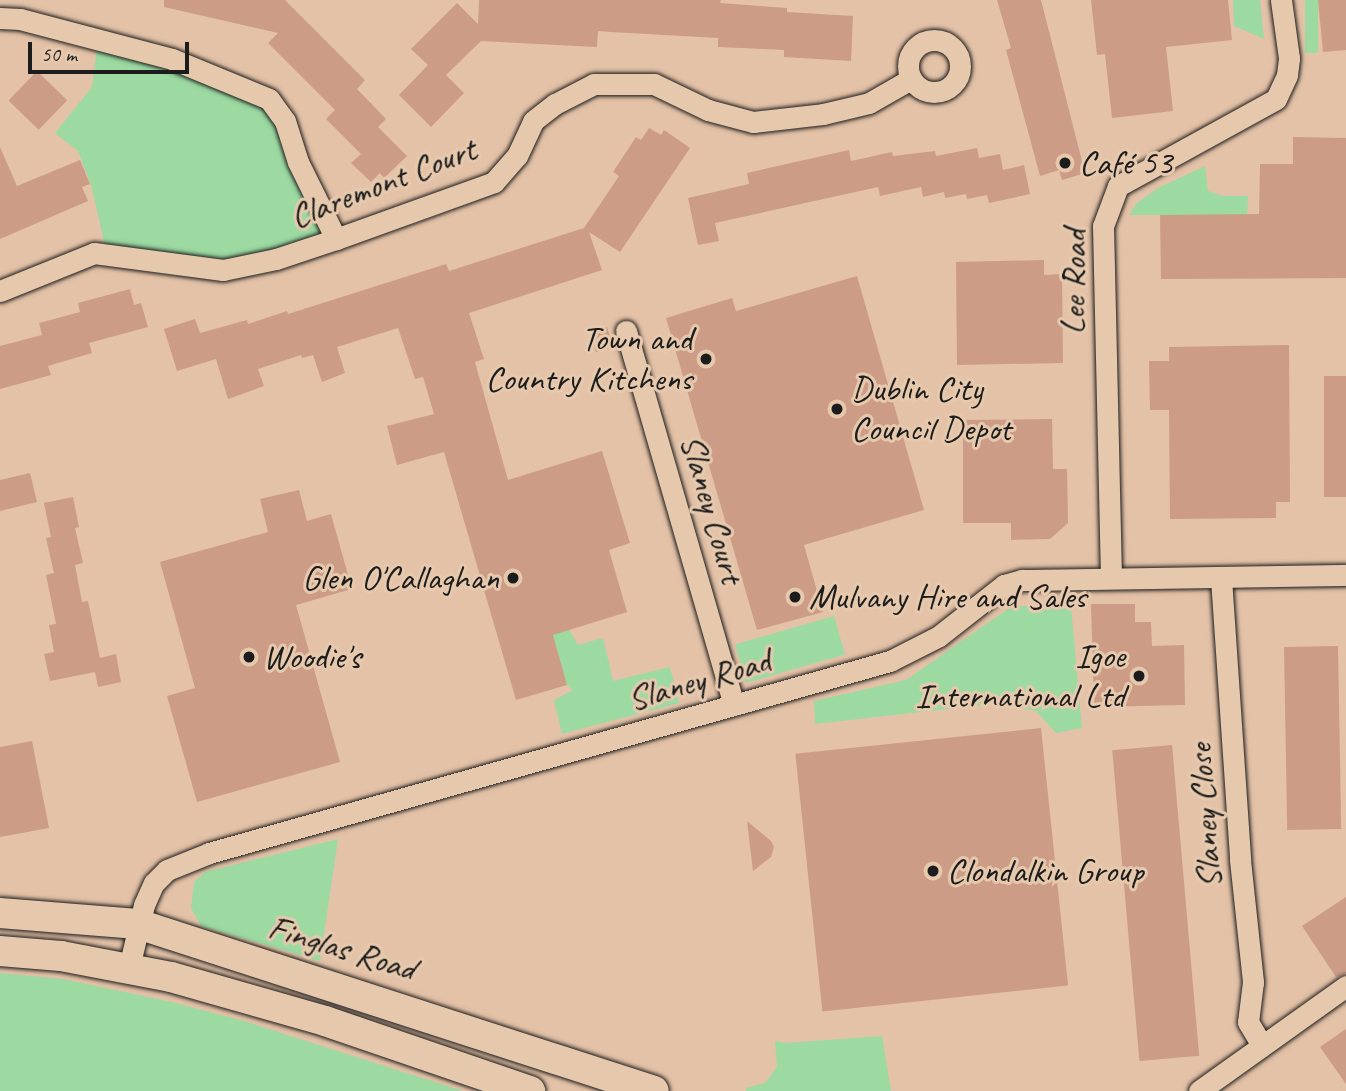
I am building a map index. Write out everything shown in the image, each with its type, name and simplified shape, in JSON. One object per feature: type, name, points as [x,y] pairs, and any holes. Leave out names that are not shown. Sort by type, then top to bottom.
[{"type":"main road","name":"Finglas Road","points":[[0,914],[138,924],[654,1091]]},
{"type":"main road","points":[[0,951],[129,967],[324,1021],[530,1091]]},
{"type":"street","name":"Lee Road","points":[[1111,578],[1103,226],[1118,186],[1276,100],[1287,75],[1289,58],[1281,0]]},
{"type":"street","points":[[0,18],[20,19],[172,59],[269,99],[285,121],[299,162],[336,239]]},
{"type":"street","name":"Claremont Court","points":[[0,291],[94,253],[223,270],[276,259],[336,239],[494,182],[517,156],[533,121],[555,104],[594,84],[654,84],[708,110],[753,122],[823,114],[869,103],[911,79]]},
{"type":"street","name":"Slaney Court","points":[[626,331],[734,705]]},
{"type":"street","name":"Slaney Road","points":[[129,967],[138,924],[154,884],[167,870],[209,853],[890,661],[939,636],[1004,585],[1022,580],[1346,575]]},
{"type":"street","name":"Slaney Close","points":[[1221,578],[1240,860],[1253,982],[1248,1022],[1261,1044]]},
{"type":"street","points":[[1199,1091],[1261,1044],[1346,986]]},
{"type":"green space","points":[[1233,0],[1260,0],[1264,39],[1234,26]]},
{"type":"green space","points":[[1305,0],[1318,0],[1318,53],[1305,53]]},
{"type":"green space","points":[[98,39],[269,99],[335,239],[223,269],[107,254],[91,185],[78,151],[55,133],[92,87]]},
{"type":"green space","points":[[1205,166],[1208,191],[1223,196],[1248,196],[1247,215],[1129,215],[1136,204],[1158,188]]},
{"type":"green space","points":[[534,570],[578,645],[603,638],[613,681],[670,667],[679,703],[562,734],[554,700],[573,690],[567,685]]},
{"type":"green space","points":[[1012,606],[1071,606],[1082,728],[1056,733],[1036,711],[999,703],[815,724],[814,701],[906,680]]},
{"type":"green space","points":[[834,616],[845,654],[746,683],[735,644]]},
{"type":"green space","points":[[338,839],[320,961],[201,926],[191,908],[194,882],[205,872]]},
{"type":"green space","points":[[0,973],[63,979],[172,1002],[244,1021],[463,1091],[0,1091]]},
{"type":"green space","points":[[882,1036],[891,1091],[746,1091],[746,1088],[765,1083],[777,1067],[775,1041],[786,1043]]},
{"type":"building","points":[[164,0],[285,0],[365,80],[357,89],[386,119],[378,127],[407,156],[384,178],[380,173],[371,182],[351,163],[361,154],[326,119],[335,110],[268,43],[278,33],[164,7]]},
{"type":"building","points":[[479,0],[721,0],[720,3],[787,8],[787,12],[853,16],[851,61],[784,57],[784,50],[718,47],[718,38],[598,31],[597,47],[481,41],[446,75],[464,93],[431,127],[399,95],[428,65],[411,49],[457,3],[478,24]]},
{"type":"building","points":[[997,0],[1041,0],[1085,173],[1062,180],[1059,170],[1040,176],[1006,50],[1011,48]]},
{"type":"building","points":[[1091,0],[1228,0],[1232,40],[1166,47],[1173,111],[1112,118],[1105,54],[1097,55]]},
{"type":"building","points":[[1318,0],[1346,0],[1346,50],[1323,52]]},
{"type":"building","points":[[37,71],[67,100],[39,130],[9,100]]},
{"type":"building","points":[[649,128],[661,135],[664,130],[690,148],[620,252],[589,232],[602,270],[469,313],[484,359],[475,362],[508,480],[602,451],[630,543],[609,550],[627,612],[553,635],[567,685],[516,700],[444,452],[397,465],[387,426],[434,414],[423,377],[415,379],[398,328],[337,347],[345,373],[322,382],[313,355],[302,358],[301,355],[258,369],[264,386],[228,399],[216,359],[177,371],[164,329],[195,319],[200,333],[247,320],[248,324],[446,264],[449,271],[584,228],[619,176],[613,172],[636,137],[641,140]]},
{"type":"building","points":[[1293,137],[1346,138],[1346,278],[1161,279],[1160,215],[1259,214],[1260,164],[1293,164]]},
{"type":"building","points":[[0,147],[17,186],[80,160],[90,184],[82,187],[88,201],[0,239]]},
{"type":"building","points":[[977,148],[979,158],[1000,154],[1003,170],[1024,165],[1030,194],[989,203],[987,195],[967,199],[966,194],[945,198],[944,192],[923,197],[921,187],[880,196],[878,187],[715,223],[719,241],[698,245],[688,198],[749,184],[747,173],[849,150],[851,161],[892,152],[893,156],[935,151],[936,156]]},
{"type":"building","points":[[1044,260],[1044,275],[1062,274],[1063,363],[957,365],[956,262]]},
{"type":"building","points":[[857,276],[924,510],[804,545],[823,612],[757,630],[666,318],[732,298],[736,311]]},
{"type":"building","points":[[130,289],[134,305],[141,303],[148,327],[89,343],[92,353],[48,366],[51,375],[0,389],[0,346],[42,335],[39,323],[80,312],[78,303]]},
{"type":"building","points":[[607,327],[613,347],[596,352],[590,332]]},
{"type":"building","points":[[1289,345],[1290,502],[1276,502],[1276,518],[1170,519],[1169,410],[1150,410],[1149,361],[1169,361],[1169,347]]},
{"type":"building","points":[[1324,376],[1346,376],[1346,497],[1324,497]]},
{"type":"building","points":[[1052,419],[1053,469],[1067,469],[1068,523],[1050,539],[1011,540],[1011,523],[963,523],[963,420]]},
{"type":"building","points":[[30,473],[37,502],[0,511],[0,480]]},
{"type":"building","name":"Woodie's","points":[[299,490],[307,521],[331,514],[352,589],[296,605],[340,762],[197,802],[167,696],[195,688],[160,562],[268,532],[260,499]]},
{"type":"building","points":[[73,497],[79,527],[75,528],[83,563],[75,565],[82,602],[88,601],[100,658],[116,654],[121,682],[98,687],[95,672],[50,681],[44,654],[54,652],[49,625],[56,624],[46,575],[54,573],[46,538],[51,537],[44,503]]},
{"type":"building","name":"Igoe International Ltd","points":[[1091,604],[1135,604],[1135,622],[1151,622],[1152,646],[1184,645],[1185,705],[1094,707]]},
{"type":"building","points":[[1338,646],[1341,829],[1287,830],[1284,647]]},
{"type":"building","name":"Clondalkin Group","points":[[1041,728],[1068,986],[822,1011],[795,754]]},
{"type":"building","points":[[32,741],[49,828],[0,837],[0,747]]},
{"type":"building","points":[[1172,745],[1199,1056],[1139,1061],[1112,750]]},
{"type":"building","points":[[747,821],[771,841],[774,847],[771,857],[753,871]]},
{"type":"building","points":[[1346,897],[1346,973],[1336,977],[1302,926]]},
{"type":"building","points":[[1346,1029],[1346,1084],[1320,1047]]},
{"type":"place","name":"Café 53","points":[[1065,163]]},
{"type":"place","name":"Town and Country Kitchens","points":[[706,359]]},
{"type":"place","name":"Dublin City Council Depot","points":[[837,409]]},
{"type":"place","name":"Glen O'Callaghan","points":[[513,578]]},
{"type":"place","name":"Mulvany Hire and Sales","points":[[795,597]]},
{"type":"place","name":"Woodie's","points":[[249,657]]},
{"type":"place","name":"Igoe International Ltd","points":[[1139,676]]},
{"type":"place","name":"Clondalkin Group","points":[[933,871]]}]
